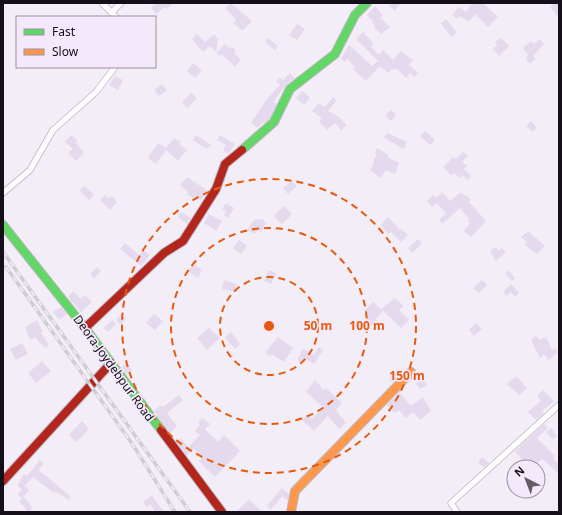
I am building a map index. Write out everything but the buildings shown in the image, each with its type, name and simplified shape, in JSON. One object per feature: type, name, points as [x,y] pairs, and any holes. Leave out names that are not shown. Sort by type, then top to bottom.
[{"type":"street","points":[[102,3],[115,16]]},
{"type":"street","points":[[112,12],[121,3]]},
{"type":"street","points":[[85,328],[164,253],[183,241],[216,189],[225,164],[274,122],[290,89],[335,54],[355,15],[367,3]]},
{"type":"street","points":[[3,193],[30,170],[53,130],[96,92],[113,68]]},
{"type":"street","name":"Deora-Joydebpur Road","points":[[3,225],[85,328],[172,447],[222,512]]},
{"type":"street","points":[[3,481],[111,363]]},
{"type":"street","points":[[291,512],[295,491],[411,372]]},
{"type":"street","points":[[456,512],[451,503],[559,405]]},
{"type":"railway","points":[[3,252],[190,512]]},
{"type":"railway","points":[[6,267],[133,445],[175,512]]},
{"type":"traffic: fast","points":[[242,150],[274,122],[290,89],[335,54],[355,15],[367,3]]},
{"type":"traffic: fast","points":[[3,225],[85,328],[161,430]]},
{"type":"traffic: slow","points":[[291,512],[295,491],[411,372]]},
{"type":"traffic: jam","points":[[85,328],[164,253],[183,241],[216,189],[225,164],[242,150]]},
{"type":"traffic: jam","points":[[3,481],[111,363]]},
{"type":"traffic: jam","points":[[161,430],[222,512]]}]
